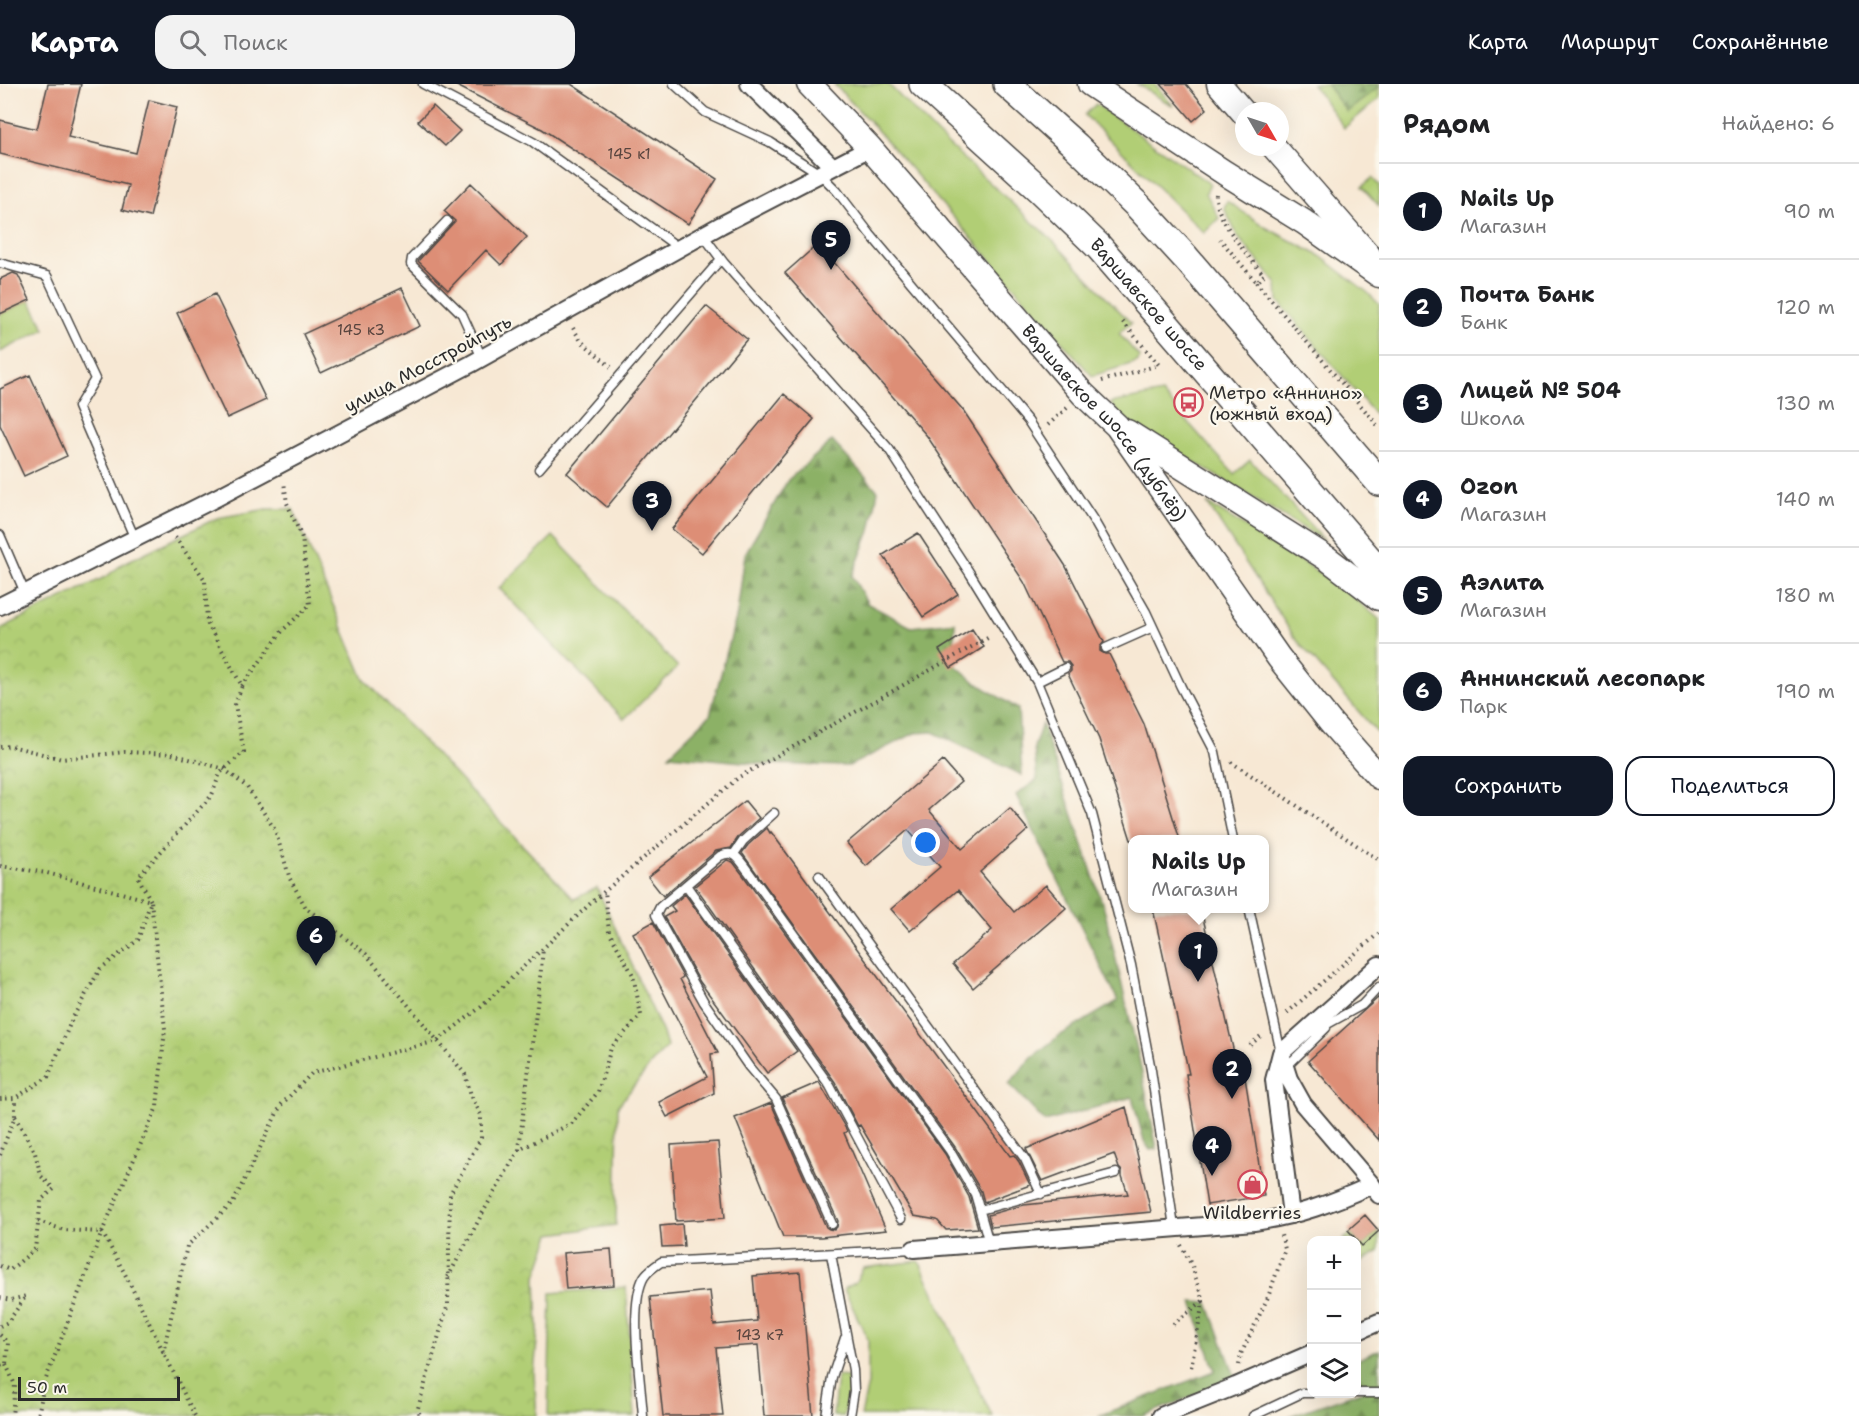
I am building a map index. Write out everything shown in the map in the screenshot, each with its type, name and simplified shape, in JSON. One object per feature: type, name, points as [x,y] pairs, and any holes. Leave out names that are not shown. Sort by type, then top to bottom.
[{"type":"main road","name":"Варшавское шоссе (дублёр)","points":[[809,84],[870,148],[1083,394],[1117,426],[1279,658],[1331,723],[1379,777]]},
{"type":"main road","name":"Варшавское шоссе","points":[[922,84],[1100,247],[1379,571]]},
{"type":"main road","points":[[1007,84],[1139,207],[1186,258],[1379,482]]},
{"type":"main road","points":[[1090,84],[1304,222],[1379,275]]},
{"type":"main road","points":[[1219,84],[1235,102]]},
{"type":"main road","points":[[1282,156],[1379,267]]},
{"type":"main road","points":[[1117,426],[1328,559],[1379,598]]},
{"type":"street","points":[[748,84],[826,171]]},
{"type":"street","name":"улица Мосстройпуть","points":[[0,606],[135,539],[482,358],[703,235],[870,148]]},
{"type":"street","points":[[1284,1217],[1280,1067],[1379,965]]},
{"type":"street","points":[[914,1249],[1284,1217],[1376,1190],[1304,1104],[1280,1067]]},
{"type":"street","points":[[1361,1330],[1379,1322]]},
{"type":"street","points":[[1161,1416],[1307,1355]]},
{"type":"lane","points":[[423,84],[533,142],[680,249]]},
{"type":"lane","points":[[674,84],[705,112],[826,171],[837,191],[870,234],[1028,421],[1094,521],[1153,627],[1215,752],[1232,835]]},
{"type":"lane","points":[[447,221],[412,258],[411,264],[462,314],[482,358]]},
{"type":"lane","points":[[703,235],[721,259],[889,449],[1037,682],[1092,814],[1128,954],[1151,1070],[1174,1227]]},
{"type":"lane","points":[[539,470],[721,259]]},
{"type":"lane","points":[[0,263],[47,276],[95,380],[78,407],[135,539]]},
{"type":"lane","points":[[0,535],[25,593]]},
{"type":"lane","points":[[1106,648],[1153,627]]},
{"type":"lane","points":[[1037,682],[1065,668]]},
{"type":"lane","points":[[734,854],[743,841],[774,813]]},
{"type":"lane","points":[[832,1224],[776,1099],[748,1067],[704,1002],[656,915],[660,907],[720,856],[728,852],[734,854],[950,1151],[975,1194],[989,1244]]},
{"type":"lane","points":[[819,876],[1025,1159],[1041,1194]]},
{"type":"lane","points":[[686,885],[830,1086],[901,1219]]},
{"type":"lane","points":[[1250,913],[1275,1024],[1280,1067]]},
{"type":"lane","points":[[1280,1067],[1335,1020],[1362,1005],[1379,987]]},
{"type":"lane","points":[[1280,1067],[1335,1020]]},
{"type":"lane","points":[[980,1210],[1116,1173]]},
{"type":"lane","points":[[644,1416],[636,1322],[640,1288],[644,1277],[661,1262],[914,1249]]},
{"type":"lane","points":[[831,1254],[853,1370],[854,1391],[850,1416]]},
{"type":"lane","points":[[826,1416],[832,1377],[845,1337]]},
{"type":"lane","points":[[1253,1416],[1302,1393],[1307,1393]]},
{"type":"lane","points":[[1361,1393],[1379,1393]]},
{"type":"path","points":[[1216,186],[1215,201],[1233,238],[1264,275],[1256,282]]},
{"type":"path","points":[[1220,239],[1379,427]]},
{"type":"path","points":[[1097,382],[1159,365],[1122,321]]},
{"type":"path","points":[[571,325],[581,341],[621,375]]},
{"type":"path","points":[[1036,435],[1070,405]]},
{"type":"path","points":[[38,1416],[44,1384],[102,1232],[157,1107],[165,1029],[151,900],[138,877],[212,795],[220,773],[244,752],[235,705],[242,686],[283,630],[310,605],[302,538],[287,503],[278,465]]},
{"type":"path","points":[[174,534],[205,580],[207,623],[242,686]]},
{"type":"path","points":[[164,1353],[187,1246],[233,1203],[281,1105],[312,1073],[437,1041],[481,1007],[605,891],[740,777],[1004,629]]},
{"type":"path","points":[[0,747],[11,746],[62,759],[125,752],[172,753],[224,770],[247,787],[275,830],[290,879],[306,908],[366,954],[465,1074],[471,1095],[481,1115],[481,1138],[450,1194],[448,1304],[418,1408],[420,1416]]},
{"type":"path","points":[[1215,752],[1379,860]]},
{"type":"path","points":[[0,866],[47,873],[151,900]]},
{"type":"path","points":[[519,1150],[572,1123],[598,1092],[611,1048],[641,1016],[633,975],[609,932],[605,891]]},
{"type":"path","points":[[0,1099],[15,1098],[48,1077],[72,1019],[100,969],[138,940],[151,900]]},
{"type":"path","points":[[1250,1045],[1379,933]]},
{"type":"path","points":[[448,1278],[519,1150],[543,948]]},
{"type":"path","points":[[0,1155],[15,1116],[15,1098]]},
{"type":"path","points":[[0,1266],[10,1270],[35,1249],[41,1200],[54,1189],[41,1176],[35,1153],[15,1116]]},
{"type":"path","points":[[1236,1386],[1241,1354],[1268,1297],[1285,1249],[1284,1217]]},
{"type":"path","points":[[38,1221],[64,1230],[102,1232]]},
{"type":"path","points":[[1174,1227],[1192,1266],[1203,1301],[1191,1368]]},
{"type":"path","points":[[102,1232],[195,1416]]},
{"type":"path","points":[[0,1298],[11,1300],[26,1296],[8,1322],[0,1326]]},
{"type":"path","points":[[1173,1324],[1203,1301]]},
{"type":"path","points":[[0,1335],[8,1344],[6,1364],[15,1385],[12,1416]]},
{"type":"path","points":[[0,1366],[6,1364]]},
{"type":"green space","points":[[834,84],[888,84],[938,135],[1054,242],[1131,323],[1119,333],[1140,358],[1137,362],[1092,376],[871,123]]},
{"type":"green space","points":[[1137,84],[1155,84],[1173,106]]},
{"type":"green space","points":[[1312,84],[1379,84],[1379,99],[1344,128]]},
{"type":"green space","points":[[1326,84],[1379,84],[1379,87],[1347,112]]},
{"type":"green space","points":[[1096,104],[1210,184],[1206,193],[1219,218],[1204,233],[1085,115]]},
{"type":"green space","points":[[1372,178],[1379,185],[1379,206],[1362,187]]},
{"type":"green space","points":[[1227,201],[1267,228],[1320,256],[1379,304],[1379,419],[1278,301],[1277,284],[1238,237],[1224,208]]},
{"type":"green space","points":[[30,300],[45,329],[0,352],[0,314]]},
{"type":"green space","points":[[1162,393],[1234,474],[1250,460],[1325,541],[1123,419],[1110,403]]},
{"type":"green space","points":[[832,441],[878,491],[870,531],[852,576],[868,604],[911,627],[955,622],[953,663],[975,682],[1018,709],[1022,775],[933,732],[915,733],[849,766],[764,764],[669,755],[710,715],[737,614],[745,554],[788,480]]},
{"type":"green space","points":[[1207,503],[1338,584],[1379,619],[1379,735],[1295,638]]},
{"type":"green space","points":[[267,509],[293,509],[364,679],[574,899],[597,888],[663,1033],[667,1047],[618,1106],[616,1225],[551,1234],[536,1277],[538,1330],[534,1374],[537,1416],[0,1416],[0,629],[107,576],[124,563],[217,518]]},
{"type":"green space","points":[[553,536],[678,667],[624,719],[499,588]]},
{"type":"green space","points":[[1042,724],[1104,908],[1140,1063],[1157,1149],[1150,1150],[1144,1141],[1132,1097],[1045,1122],[1009,1084],[1032,1057],[1059,1036],[1118,1001],[1016,795],[1037,780],[1034,747]]},
{"type":"green space","points":[[1379,1231],[1379,1251],[1362,1262],[1362,1246]]},
{"type":"green space","points":[[919,1261],[992,1416],[861,1416],[868,1384],[868,1340],[844,1289],[855,1283],[863,1268]]},
{"type":"green space","points":[[626,1287],[635,1416],[548,1416],[551,1293]]},
{"type":"green space","points":[[1192,1302],[1208,1303],[1236,1379],[1143,1416],[1098,1416],[1215,1371]]},
{"type":"green space","points":[[1379,1350],[1379,1385],[1361,1383],[1361,1358]]},
{"type":"green space","points":[[837,1376],[848,1377],[844,1416],[833,1416]]},
{"type":"green space","points":[[1379,1385],[1379,1416],[1289,1416],[1341,1398],[1361,1398],[1361,1391]]},
{"type":"building","points":[[48,84],[81,84],[68,137],[136,153],[149,100],[177,107],[150,217],[122,210],[128,185],[0,154],[0,120],[37,129]]},
{"type":"building","points":[[453,84],[571,84],[717,179],[688,224],[542,129]]},
{"type":"building","points":[[1161,84],[1186,84],[1207,109],[1193,121]]},
{"type":"building","points":[[433,106],[460,131],[445,146],[418,121]]},
{"type":"building","points":[[471,183],[527,237],[501,265],[486,250],[448,290],[418,261],[455,221],[444,211]]},
{"type":"building","points":[[818,244],[963,410],[1065,565],[1104,642],[1100,651],[1109,654],[1144,724],[1178,835],[1129,835],[1099,739],[1068,674],[1071,666],[1068,662],[1062,662],[1024,582],[927,436],[785,273]]},
{"type":"building","points":[[13,273],[18,275],[30,300],[0,314],[0,279]]},
{"type":"building","points":[[402,288],[420,326],[321,373],[303,334]]},
{"type":"building","points":[[215,294],[266,400],[227,418],[177,313]]},
{"type":"building","points":[[706,306],[747,339],[607,507],[567,473]]},
{"type":"building","points":[[30,375],[67,456],[24,476],[0,425],[0,389]]},
{"type":"building","points":[[784,394],[814,419],[702,553],[672,529]]},
{"type":"building","points":[[918,533],[958,594],[923,617],[883,555]]},
{"type":"building","points":[[972,629],[984,647],[951,668],[939,650]]},
{"type":"building","points":[[943,761],[961,782],[929,810],[962,849],[1010,808],[1028,830],[980,872],[1014,912],[1046,885],[1066,908],[973,988],[953,964],[992,930],[958,890],[910,931],[891,909],[940,867],[908,830],[866,866],[847,843]]},
{"type":"building","points":[[745,801],[759,818],[739,836],[731,848],[716,851],[663,896],[648,877]]},
{"type":"building","points":[[767,828],[1010,1156],[1014,1155],[1030,1185],[984,1202],[981,1191],[955,1147],[742,853]]},
{"type":"building","points":[[727,860],[733,862],[743,875],[945,1154],[969,1197],[978,1228],[946,1230],[937,1220],[914,1216],[860,1125],[858,1126],[835,1082],[695,886]]},
{"type":"building","points":[[685,894],[797,1051],[767,1073],[700,982],[664,917],[675,911],[671,906]]},
{"type":"building","points":[[1154,913],[1202,913],[1237,1066],[1243,1065],[1264,1196],[1207,1205],[1186,1074],[1189,1074]]},
{"type":"building","points":[[653,922],[683,977],[680,979],[718,1053],[711,1054],[714,1093],[667,1117],[659,1102],[707,1077],[633,933]]},
{"type":"building","points":[[1379,997],[1379,1140],[1308,1061]]},
{"type":"building","points":[[819,1082],[847,1131],[844,1133],[886,1230],[821,1237],[783,1237],[735,1118],[771,1103],[826,1227],[834,1230],[838,1221],[782,1098]]},
{"type":"building","points":[[1126,1107],[1151,1212],[991,1227],[988,1215],[1024,1205],[1128,1194],[1122,1171],[1114,1154],[1042,1181],[1026,1149]]},
{"type":"building","points":[[718,1142],[725,1218],[676,1221],[671,1145]]},
{"type":"building","points":[[1365,1215],[1379,1231],[1362,1246],[1361,1236],[1353,1236],[1348,1230]]},
{"type":"building","points":[[682,1224],[684,1246],[662,1247],[660,1226]]},
{"type":"building","points":[[611,1249],[614,1285],[566,1289],[563,1253]]},
{"type":"building","points":[[800,1272],[813,1416],[764,1416],[758,1345],[716,1348],[723,1416],[663,1416],[650,1297],[710,1291],[714,1325],[757,1321],[753,1276]]},
{"type":"place","name":"Аэлита","points":[[831,270]]},
{"type":"place","name":"Метро «Аннино» (южный вход)","points":[[1188,403]]},
{"type":"place","name":"Лицей № 504","points":[[652,531]]},
{"type":"place","name":"Аннинский лесопарк","points":[[316,966]]},
{"type":"place","name":"Nails Up","points":[[1198,982]]},
{"type":"place","name":"Почта Банк","points":[[1232,1099]]},
{"type":"place","name":"Ozon","points":[[1212,1176]]},
{"type":"place","name":"Wildberries","points":[[1252,1184]]}]
